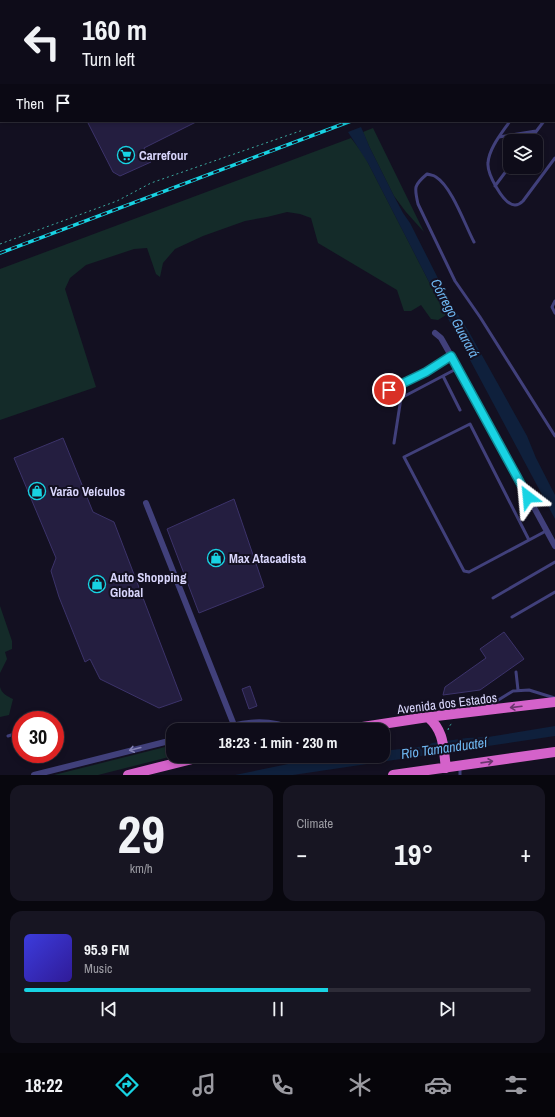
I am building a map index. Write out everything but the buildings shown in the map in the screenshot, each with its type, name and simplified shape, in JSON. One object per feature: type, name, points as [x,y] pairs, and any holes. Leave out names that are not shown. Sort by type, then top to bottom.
[{"type":"highway","name":"Avenida dos Estados","points":[[390,723],[555,702]]},
{"type":"highway","points":[[428,718],[444,733],[444,758],[446,768]]},
{"type":"highway","points":[[393,775],[446,768],[460,771],[555,752]]},
{"type":"highway","points":[[128,775],[176,763]]},
{"type":"street","points":[[435,333],[441,338],[458,368],[555,546]]},
{"type":"street","points":[[146,504],[233,723]]},
{"type":"street","points":[[253,723],[275,723]]},
{"type":"street","points":[[34,775],[166,742]]},
{"type":"lane","points":[[509,122],[499,137],[489,157],[488,163],[488,170],[496,186],[509,203],[514,205],[523,201],[555,158]]},
{"type":"lane","points":[[533,134],[543,122]]},
{"type":"lane","points":[[499,137],[536,130]]},
{"type":"lane","points":[[474,242],[453,197],[445,185],[436,176],[427,174],[418,182],[415,190],[418,204],[455,281],[555,436]]},
{"type":"lane","points":[[496,186],[504,174]]},
{"type":"lane","points":[[555,300],[552,304],[555,313]]},
{"type":"lane","points":[[377,396],[426,372],[451,356]]},
{"type":"lane","points":[[394,444],[401,398],[458,368]]},
{"type":"lane","points":[[443,376],[460,410]]},
{"type":"lane","points":[[529,540],[470,424],[404,457],[464,571],[469,572],[546,531]]},
{"type":"lane","points":[[493,598],[555,562]]},
{"type":"lane","points":[[512,617],[555,592]]},
{"type":"lane","points":[[516,672],[518,690]]},
{"type":"lane","points":[[479,711],[510,692],[518,690],[529,690],[555,698]]},
{"type":"lane","points":[[8,736],[12,735]]},
{"type":"path","points":[[0,244],[116,201],[151,183],[303,130]]},
{"type":"path","points":[[444,733],[449,726],[456,722],[455,714]]},
{"type":"green space","points":[[373,128],[424,232],[394,196],[369,146],[363,132]]},
{"type":"green space","points":[[351,138],[364,155],[446,315],[438,320],[431,319],[421,305],[411,311],[404,311],[397,290],[318,243],[311,218],[300,214],[287,212],[245,221],[203,236],[175,249],[163,263],[160,277],[156,274],[147,248],[134,249],[86,265],[70,278],[65,289],[96,387],[0,420],[0,269]]},
{"type":"green space","points":[[0,606],[12,641],[12,649],[5,652],[7,659],[0,673]]},
{"type":"green space","points":[[0,687],[3,693],[13,699],[9,715],[0,717]]},
{"type":"green space","points":[[166,747],[166,758],[98,775],[54,775]]},
{"type":"water","name":"Córrego Guarará","points":[[361,127],[394,196],[410,223],[450,302],[469,332],[527,436],[536,458],[555,495],[555,519],[446,315],[368,163],[348,132]]},
{"type":"water","name":"Rio Tamanduateí","points":[[555,726],[555,736],[390,761],[390,750],[426,746],[432,743],[467,738],[488,737]]},
{"type":"water","points":[[293,763],[374,763],[293,775],[235,775]]},
{"type":"railway","points":[[0,253],[348,122]]},
{"type":"place","name":"Carrefour","points":[[126,155]]},
{"type":"place","name":"Varão Veículos","points":[[37,491]]},
{"type":"place","name":"Max Atacadista","points":[[216,558]]},
{"type":"place","name":"Auto Shopping Global","points":[[97,584]]},
{"type":"route","points":[[389,390],[426,372],[451,356],[528,497]]}]
